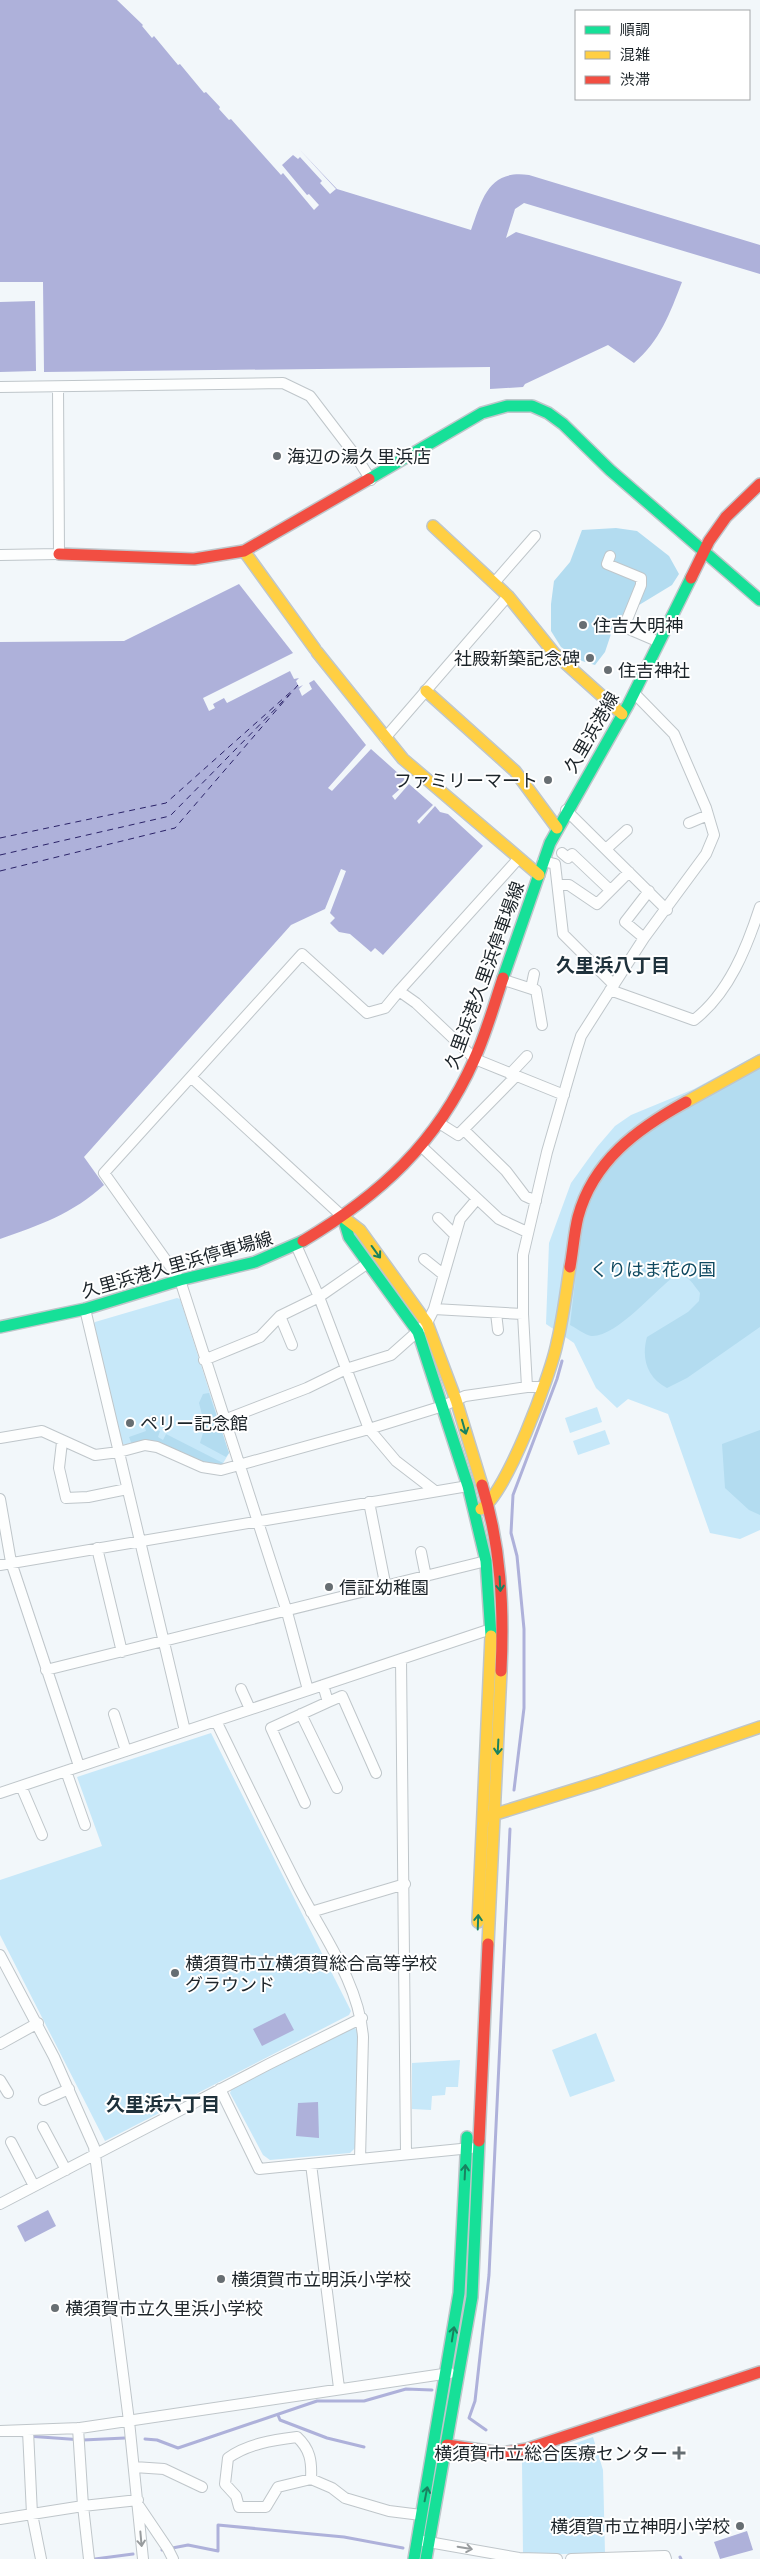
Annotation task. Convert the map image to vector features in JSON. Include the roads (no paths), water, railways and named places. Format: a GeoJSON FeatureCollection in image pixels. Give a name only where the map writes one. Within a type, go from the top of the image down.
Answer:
{"type":"FeatureCollection","features":[{"type":"Feature","properties":{"kind":"street"},"geometry":{"type":"LineString","coordinates":[[0,388],[284,383],[310,396],[355,454],[371,480]]}},
{"type":"Feature","properties":{"kind":"street"},"geometry":{"type":"LineString","coordinates":[[58,387],[59,554]]}},
{"type":"Feature","properties":{"kind":"street"},"geometry":{"type":"LineString","coordinates":[[0,555],[59,554],[194,558],[244,551],[371,480],[482,413],[497,407],[514,404],[531,406],[548,413],[609,469],[704,548],[760,600]]}},
{"type":"Feature","properties":{"kind":"street","name":"久里浜港線"},"geometry":{"type":"LineString","coordinates":[[538,874],[566,810],[634,693],[704,548],[726,517],[760,484]]}},
{"type":"Feature","properties":{"kind":"street"},"geometry":{"type":"LineString","coordinates":[[432,526],[508,596],[554,653],[622,714]]}},
{"type":"Feature","properties":{"kind":"street"},"geometry":{"type":"LineString","coordinates":[[494,583],[536,536]]}},
{"type":"Feature","properties":{"kind":"street"},"geometry":{"type":"LineString","coordinates":[[244,551],[316,650],[403,760],[538,874]]}},
{"type":"Feature","properties":{"kind":"street"},"geometry":{"type":"LineString","coordinates":[[610,556],[607,564],[641,578],[641,585],[624,627],[659,642]]}},
{"type":"Feature","properties":{"kind":"street"},"geometry":{"type":"LineString","coordinates":[[385,738],[508,596]]}},
{"type":"Feature","properties":{"kind":"street"},"geometry":{"type":"LineString","coordinates":[[426,691],[515,771],[524,781],[536,805],[557,828]]}},
{"type":"Feature","properties":{"kind":"street"},"geometry":{"type":"LineString","coordinates":[[527,1387],[523,1314],[523,1255],[546,1152],[581,1036],[644,938],[667,910],[706,854],[714,835],[708,815],[674,734],[634,693]]}},
{"type":"Feature","properties":{"kind":"street"},"geometry":{"type":"LineString","coordinates":[[566,810],[667,910]]}},
{"type":"Feature","properties":{"kind":"street"},"geometry":{"type":"LineString","coordinates":[[689,823],[708,815]]}},
{"type":"Feature","properties":{"kind":"street"},"geometry":{"type":"LineString","coordinates":[[606,849],[627,830]]}},
{"type":"Feature","properties":{"kind":"street"},"geometry":{"type":"LineString","coordinates":[[562,853],[568,858],[572,854],[610,890]]}},
{"type":"Feature","properties":{"kind":"street"},"geometry":{"type":"LineString","coordinates":[[308,1690],[287,1612],[256,1522],[180,1280],[104,1173],[302,954],[367,1013],[385,1008],[519,858]]}},
{"type":"Feature","properties":{"kind":"street"},"geometry":{"type":"LineString","coordinates":[[543,860],[555,864],[564,934],[612,987],[694,1020],[704,1012],[719,993],[743,952],[751,936],[760,907]]}},
{"type":"Feature","properties":{"kind":"street"},"geometry":{"type":"LineString","coordinates":[[559,885],[569,885],[597,904],[629,872]]}},
{"type":"Feature","properties":{"kind":"street","name":"久里浜港久里浜停車場線"},"geometry":{"type":"LineString","coordinates":[[0,1327],[85,1309],[180,1280],[255,1262],[296,1246],[343,1217],[391,1179],[422,1147],[439,1123],[460,1089],[475,1059],[504,980],[538,874]]}},
{"type":"Feature","properties":{"kind":"street"},"geometry":{"type":"LineString","coordinates":[[644,938],[625,922],[649,891]]}},
{"type":"Feature","properties":{"kind":"street"},"geometry":{"type":"LineString","coordinates":[[534,974],[531,988],[536,990]]}},
{"type":"Feature","properties":{"kind":"street"},"geometry":{"type":"LineString","coordinates":[[504,980],[536,990]]}},
{"type":"Feature","properties":{"kind":"street"},"geometry":{"type":"LineString","coordinates":[[536,990],[542,1025]]}},
{"type":"Feature","properties":{"kind":"street"},"geometry":{"type":"LineString","coordinates":[[399,991],[416,1004],[475,1059],[564,1095]]}},
{"type":"Feature","properties":{"kind":"street"},"geometry":{"type":"LineString","coordinates":[[439,1123],[458,1135],[513,1075],[527,1056]]}},
{"type":"Feature","properties":{"kind":"street"},"geometry":{"type":"LineString","coordinates":[[476,1513],[488,1505],[506,1477],[518,1451],[557,1345],[573,1243],[583,1198],[595,1175],[606,1160],[638,1130],[760,1061]]}},
{"type":"Feature","properties":{"kind":"street"},"geometry":{"type":"LineString","coordinates":[[191,1076],[343,1217],[360,1230],[427,1323],[456,1400],[488,1505],[499,1558],[503,1623],[494,1815],[472,2148],[459,2293],[447,2374],[414,2559]]}},
{"type":"Feature","properties":{"kind":"street"},"geometry":{"type":"LineString","coordinates":[[464,1130],[506,1171],[525,1196],[536,1201]]}},
{"type":"Feature","properties":{"kind":"street"},"geometry":{"type":"LineString","coordinates":[[422,1147],[499,1219],[527,1232]]}},
{"type":"Feature","properties":{"kind":"street"},"geometry":{"type":"LineString","coordinates":[[224,1420],[307,1388],[346,1369],[391,1355],[418,1332],[427,1323],[434,1309],[460,1219],[477,1199]]}},
{"type":"Feature","properties":{"kind":"street"},"geometry":{"type":"LineString","coordinates":[[343,1217],[349,1236],[418,1332],[476,1513],[486,1561],[491,1629],[482,1818],[472,2148],[472,2297],[426,2559]]}},
{"type":"Feature","properties":{"kind":"street"},"geometry":{"type":"LineString","coordinates":[[438,1218],[455,1235]]}},
{"type":"Feature","properties":{"kind":"street"},"geometry":{"type":"LineString","coordinates":[[296,1246],[319,1297],[369,1429],[396,1461],[435,1491]]}},
{"type":"Feature","properties":{"kind":"street"},"geometry":{"type":"LineString","coordinates":[[424,1259],[444,1276]]}},
{"type":"Feature","properties":{"kind":"street"},"geometry":{"type":"LineString","coordinates":[[204,1360],[260,1337],[280,1316],[319,1297],[368,1263]]}},
{"type":"Feature","properties":{"kind":"street"},"geometry":{"type":"LineString","coordinates":[[85,1309],[185,1731]]}},
{"type":"Feature","properties":{"kind":"street"},"geometry":{"type":"LineString","coordinates":[[434,1309],[523,1314]]}},
{"type":"Feature","properties":{"kind":"street"},"geometry":{"type":"LineString","coordinates":[[496,1313],[498,1330]]}},
{"type":"Feature","properties":{"kind":"street"},"geometry":{"type":"LineString","coordinates":[[280,1316],[292,1344]]}},
{"type":"Feature","properties":{"kind":"street"},"geometry":{"type":"LineString","coordinates":[[0,1438],[42,1430],[62,1442],[95,1456],[145,1445],[215,1470],[239,1467],[369,1429],[443,1406],[456,1400],[494,1391],[540,1387]]}},
{"type":"Feature","properties":{"kind":"street"},"geometry":{"type":"LineString","coordinates":[[62,1442],[59,1468],[66,1498],[88,1497],[127,1489]]}},
{"type":"Feature","properties":{"kind":"street"},"geometry":{"type":"LineString","coordinates":[[0,1565],[468,1486]]}},
{"type":"Feature","properties":{"kind":"street"},"geometry":{"type":"LineString","coordinates":[[0,1499],[11,1562],[79,1766]]}},
{"type":"Feature","properties":{"kind":"street"},"geometry":{"type":"LineString","coordinates":[[369,1502],[386,1588]]}},
{"type":"Feature","properties":{"kind":"street"},"geometry":{"type":"LineString","coordinates":[[97,1548],[122,1652]]}},
{"type":"Feature","properties":{"kind":"street"},"geometry":{"type":"LineString","coordinates":[[421,1552],[426,1577]]}},
{"type":"Feature","properties":{"kind":"street"},"geometry":{"type":"LineString","coordinates":[[46,1670],[386,1588],[486,1561]]}},
{"type":"Feature","properties":{"kind":"street"},"geometry":{"type":"LineString","coordinates":[[0,1793],[491,1629]]}},
{"type":"Feature","properties":{"kind":"street"},"geometry":{"type":"LineString","coordinates":[[401,1659],[405,1884],[406,2154]]}},
{"type":"Feature","properties":{"kind":"street"},"geometry":{"type":"LineString","coordinates":[[322,1685],[328,1702]]}},
{"type":"Feature","properties":{"kind":"street"},"geometry":{"type":"LineString","coordinates":[[241,1689],[250,1709]]}},
{"type":"Feature","properties":{"kind":"street"},"geometry":{"type":"LineString","coordinates":[[305,1803],[271,1728],[342,1696],[376,1773]]}},
{"type":"Feature","properties":{"kind":"street"},"geometry":{"type":"LineString","coordinates":[[114,1714],[126,1751]]}},
{"type":"Feature","properties":{"kind":"street"},"geometry":{"type":"LineString","coordinates":[[301,1714],[337,1788]]}},
{"type":"Feature","properties":{"kind":"street"},"geometry":{"type":"LineString","coordinates":[[216,1721],[311,1912],[348,1981],[362,2018],[360,2159]]}},
{"type":"Feature","properties":{"kind":"street"},"geometry":{"type":"LineString","coordinates":[[482,1818],[624,1774],[760,1726]]}},
{"type":"Feature","properties":{"kind":"street"},"geometry":{"type":"LineString","coordinates":[[66,1771],[85,1824]]}},
{"type":"Feature","properties":{"kind":"street"},"geometry":{"type":"LineString","coordinates":[[21,1786],[42,1835]]}},
{"type":"Feature","properties":{"kind":"street"},"geometry":{"type":"LineString","coordinates":[[311,1912],[405,1884]]}},
{"type":"Feature","properties":{"kind":"street"},"geometry":{"type":"LineString","coordinates":[[0,1955],[38,2024],[94,2147],[129,2421],[143,2559]]}},
{"type":"Feature","properties":{"kind":"street"},"geometry":{"type":"LineString","coordinates":[[0,2204],[220,2088],[362,2018]]}},
{"type":"Feature","properties":{"kind":"street"},"geometry":{"type":"LineString","coordinates":[[0,2044],[38,2024]]}},
{"type":"Feature","properties":{"kind":"street"},"geometry":{"type":"LineString","coordinates":[[0,2080],[8,2093]]}},
{"type":"Feature","properties":{"kind":"street"},"geometry":{"type":"LineString","coordinates":[[220,2088],[259,2169],[472,2148]]}},
{"type":"Feature","properties":{"kind":"street"},"geometry":{"type":"LineString","coordinates":[[44,2100],[68,2090]]}},
{"type":"Feature","properties":{"kind":"street"},"geometry":{"type":"LineString","coordinates":[[43,2127],[66,2170]]}},
{"type":"Feature","properties":{"kind":"street"},"geometry":{"type":"LineString","coordinates":[[11,2142],[34,2186]]}},
{"type":"Feature","properties":{"kind":"street"},"geometry":{"type":"LineString","coordinates":[[311,2164],[339,2388]]}},
{"type":"Feature","properties":{"kind":"street"},"geometry":{"type":"LineString","coordinates":[[0,2431],[78,2428],[339,2388],[459,2372]]}},
{"type":"Feature","properties":{"kind":"street"},"geometry":{"type":"LineString","coordinates":[[435,2443],[501,2453],[528,2449],[760,2372]]}},
{"type":"Feature","properties":{"kind":"street"},"geometry":{"type":"LineString","coordinates":[[78,2428],[83,2506],[89,2559]]}},
{"type":"Feature","properties":{"kind":"street"},"geometry":{"type":"LineString","coordinates":[[28,2431],[32,2514],[41,2559]]}},
{"type":"Feature","properties":{"kind":"street"},"geometry":{"type":"LineString","coordinates":[[311,2479],[312,2466],[307,2447],[297,2437],[278,2439],[239,2450],[228,2458],[225,2484],[236,2496],[239,2508],[266,2507],[278,2487],[311,2479],[332,2488],[345,2498],[389,2511],[422,2515]]}},
{"type":"Feature","properties":{"kind":"street"},"geometry":{"type":"LineString","coordinates":[[134,2468],[164,2469],[202,2487]]}},
{"type":"Feature","properties":{"kind":"street"},"geometry":{"type":"LineString","coordinates":[[0,2519],[83,2506],[138,2503]]}},
{"type":"Feature","properties":{"kind":"street"},"geometry":{"type":"LineString","coordinates":[[138,2503],[173,2559]]}},
{"type":"Feature","properties":{"kind":"street"},"geometry":{"type":"LineString","coordinates":[[417,2540],[519,2558],[556,2559]]}},
{"type":"Feature","properties":{"kind":"street"},"geometry":{"type":"LineString","coordinates":[[571,2559],[665,2556],[666,2559]]}},
{"type":"Feature","properties":{"kind":"waterway"},"geometry":{"type":"LineString","coordinates":[[514,1790],[524,1708],[524,1629],[517,1556],[511,1533],[513,1495],[562,1361]]}},
{"type":"Feature","properties":{"kind":"waterway"},"geometry":{"type":"LineString","coordinates":[[486,2430],[469,2418],[475,2401],[489,2275],[510,1829]]}},
{"type":"Feature","properties":{"kind":"waterway"},"geometry":{"type":"LineString","coordinates":[[145,2439],[157,2440],[178,2448],[317,2401],[364,2401],[406,2389],[432,2390]]}},
{"type":"Feature","properties":{"kind":"waterway"},"geometry":{"type":"LineString","coordinates":[[278,2415],[280,2420],[327,2438],[364,2447]]}},
{"type":"Feature","properties":{"kind":"waterway"},"geometry":{"type":"LineString","coordinates":[[13,2435],[83,2440],[125,2438]]}},
{"type":"Feature","properties":{"kind":"waterway"},"geometry":{"type":"LineString","coordinates":[[162,2550],[188,2545],[218,2551],[218,2525],[344,2537],[403,2548]]}},
{"type":"Feature","properties":{"kind":"waterway"},"geometry":{"type":"LineString","coordinates":[[95,2559],[133,2554]]}},
{"type":"Feature","properties":{"kind":"place","name":"海辺の湯久里浜店"},"geometry":{"type":"Point","coordinates":[277,456]}},
{"type":"Feature","properties":{"kind":"place","name":"住吉大明神"},"geometry":{"type":"Point","coordinates":[583,625]}},
{"type":"Feature","properties":{"kind":"place","name":"社殿新築記念碑"},"geometry":{"type":"Point","coordinates":[590,658]}},
{"type":"Feature","properties":{"kind":"place","name":"住吉神社"},"geometry":{"type":"Point","coordinates":[608,670]}},
{"type":"Feature","properties":{"kind":"place","name":"ファミリーマート"},"geometry":{"type":"Point","coordinates":[548,780]}},
{"type":"Feature","properties":{"kind":"place","name":"ペリー記念館"},"geometry":{"type":"Point","coordinates":[130,1423]}},
{"type":"Feature","properties":{"kind":"place","name":"信証幼稚園"},"geometry":{"type":"Point","coordinates":[329,1587]}},
{"type":"Feature","properties":{"kind":"place","name":"横須賀市立横須賀総合高等学校 グラウンド"},"geometry":{"type":"Point","coordinates":[175,1973]}},
{"type":"Feature","properties":{"kind":"place","name":"横須賀市立明浜小学校"},"geometry":{"type":"Point","coordinates":[221,2279]}},
{"type":"Feature","properties":{"kind":"place","name":"横須賀市立久里浜小学校"},"geometry":{"type":"Point","coordinates":[55,2308]}},
{"type":"Feature","properties":{"kind":"place","name":"横須賀市立総合医療センター"},"geometry":{"type":"Point","coordinates":[679,2453]}},
{"type":"Feature","properties":{"kind":"place","name":"横須賀市立神明小学校"},"geometry":{"type":"Point","coordinates":[740,2526]}},
{"type":"Feature","properties":{"kind":"district","name":"久里浜八丁目"},"geometry":{"type":"Point","coordinates":[613,965]}},
{"type":"Feature","properties":{"kind":"district","name":"久里浜六丁目"},"geometry":{"type":"Point","coordinates":[163,2104]}},
{"type":"Feature","properties":{"kind":"park label","name":"くりはま花の国"},"geometry":{"type":"Point","coordinates":[653,1269]}}]}
